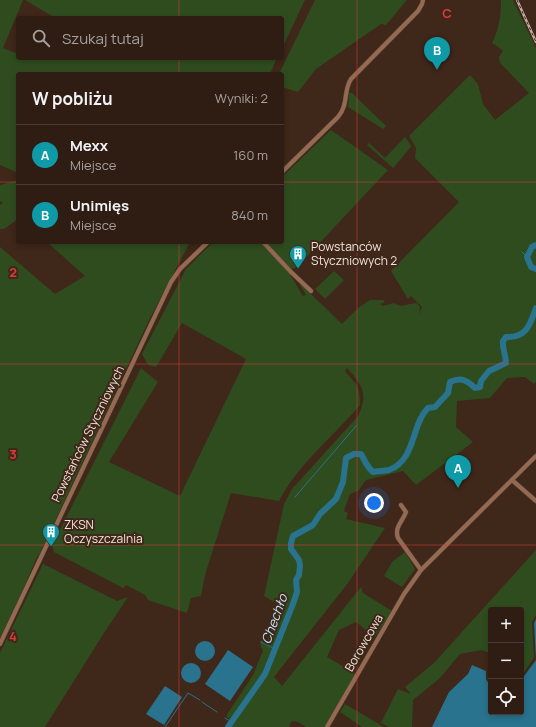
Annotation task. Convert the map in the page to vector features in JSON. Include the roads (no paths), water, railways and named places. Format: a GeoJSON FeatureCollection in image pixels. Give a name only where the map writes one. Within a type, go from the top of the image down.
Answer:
{"type":"FeatureCollection","features":[{"type":"Feature","properties":{"kind":"street"},"geometry":{"type":"LineString","coordinates":[[284,170],[338,117],[345,106],[348,83],[418,10],[423,0]]}},
{"type":"Feature","properties":{"kind":"street","name":"Powstańców Styczniowych"},"geometry":{"type":"LineString","coordinates":[[0,644],[171,282],[180,269],[206,244]]}},
{"type":"Feature","properties":{"kind":"street"},"geometry":{"type":"LineString","coordinates":[[265,244],[311,291]]}},
{"type":"Feature","properties":{"kind":"street","name":"Borowcowa"},"geometry":{"type":"LineString","coordinates":[[327,727],[401,599],[421,570],[536,456]]}},
{"type":"Feature","properties":{"kind":"street"},"geometry":{"type":"LineString","coordinates":[[512,480],[536,501]]}},
{"type":"Feature","properties":{"kind":"street"},"geometry":{"type":"LineString","coordinates":[[401,505],[406,512],[398,527],[397,534],[402,544],[421,570]]}},
{"type":"Feature","properties":{"kind":"water"},"geometry":{"type":"Polygon","coordinates":[[[536,619],[536,660],[534,623],[536,619]]]}},
{"type":"Feature","properties":{"kind":"water"},"geometry":{"type":"Polygon","coordinates":[[[205,641],[212,644],[215,651],[212,658],[205,661],[198,658],[195,651],[198,644],[205,641]]]}},
{"type":"Feature","properties":{"kind":"water"},"geometry":{"type":"Polygon","coordinates":[[[228,650],[253,667],[230,701],[205,684],[228,650]]]}},
{"type":"Feature","properties":{"kind":"water"},"geometry":{"type":"Polygon","coordinates":[[[536,660],[536,727],[432,727],[449,692],[468,674],[472,665],[486,671],[486,679],[488,683],[488,715],[524,715],[524,676],[536,660]]]}},
{"type":"Feature","properties":{"kind":"water"},"geometry":{"type":"Polygon","coordinates":[[[191,663],[198,666],[201,673],[198,680],[191,683],[184,680],[181,673],[184,666],[191,663]]]}},
{"type":"Feature","properties":{"kind":"water"},"geometry":{"type":"Polygon","coordinates":[[[165,686],[182,697],[164,725],[146,714],[165,686]]]}},
{"type":"Feature","properties":{"kind":"waterway","name":"Chechło"},"geometry":{"type":"LineString","coordinates":[[536,245],[532,247],[527,257],[531,267],[536,269]]}},
{"type":"Feature","properties":{"kind":"waterway","name":"Chechło"},"geometry":{"type":"LineString","coordinates":[[522,252],[527,257]]}},
{"type":"Feature","properties":{"kind":"waterway","name":"Chechło"},"geometry":{"type":"LineString","coordinates":[[228,727],[265,674],[293,604],[297,592],[296,580],[299,575],[300,565],[299,560],[291,549],[293,536],[313,525],[320,514],[336,499],[343,482],[346,458],[354,454],[361,454],[373,472],[389,470],[398,465],[409,450],[423,415],[428,408],[435,407],[448,393],[450,382],[454,380],[464,380],[475,388],[480,387],[481,381],[489,371],[506,363],[503,341],[506,337],[519,335],[527,329],[536,308]]}},
{"type":"Feature","properties":{"kind":"waterway"},"geometry":{"type":"LineString","coordinates":[[295,497],[357,425]]}},
{"type":"Feature","properties":{"kind":"waterway"},"geometry":{"type":"LineString","coordinates":[[261,642],[275,649]]}},
{"type":"Feature","properties":{"kind":"waterway"},"geometry":{"type":"LineString","coordinates":[[165,727],[188,693],[200,700]]}},
{"type":"Feature","properties":{"kind":"waterway"},"geometry":{"type":"LineString","coordinates":[[202,702],[217,712]]}},
{"type":"Feature","properties":{"kind":"waterway","name":"Chechło"},"geometry":{"type":"LineString","coordinates":[[225,718],[232,722]]}},
{"type":"Feature","properties":{"kind":"railway"},"geometry":{"type":"LineString","coordinates":[[517,0],[536,42]]}},
{"type":"Feature","properties":{"kind":"place","name":"Unimięs"},"geometry":{"type":"Point","coordinates":[437,70]}},
{"type":"Feature","properties":{"kind":"place","name":"Powstanców Styczniowych 2"},"geometry":{"type":"Point","coordinates":[298,269]}},
{"type":"Feature","properties":{"kind":"place","name":"Mexx"},"geometry":{"type":"Point","coordinates":[458,488]}},
{"type":"Feature","properties":{"kind":"place","name":"ZKSN Oczyszczalnia"},"geometry":{"type":"Point","coordinates":[51,547]}}]}
